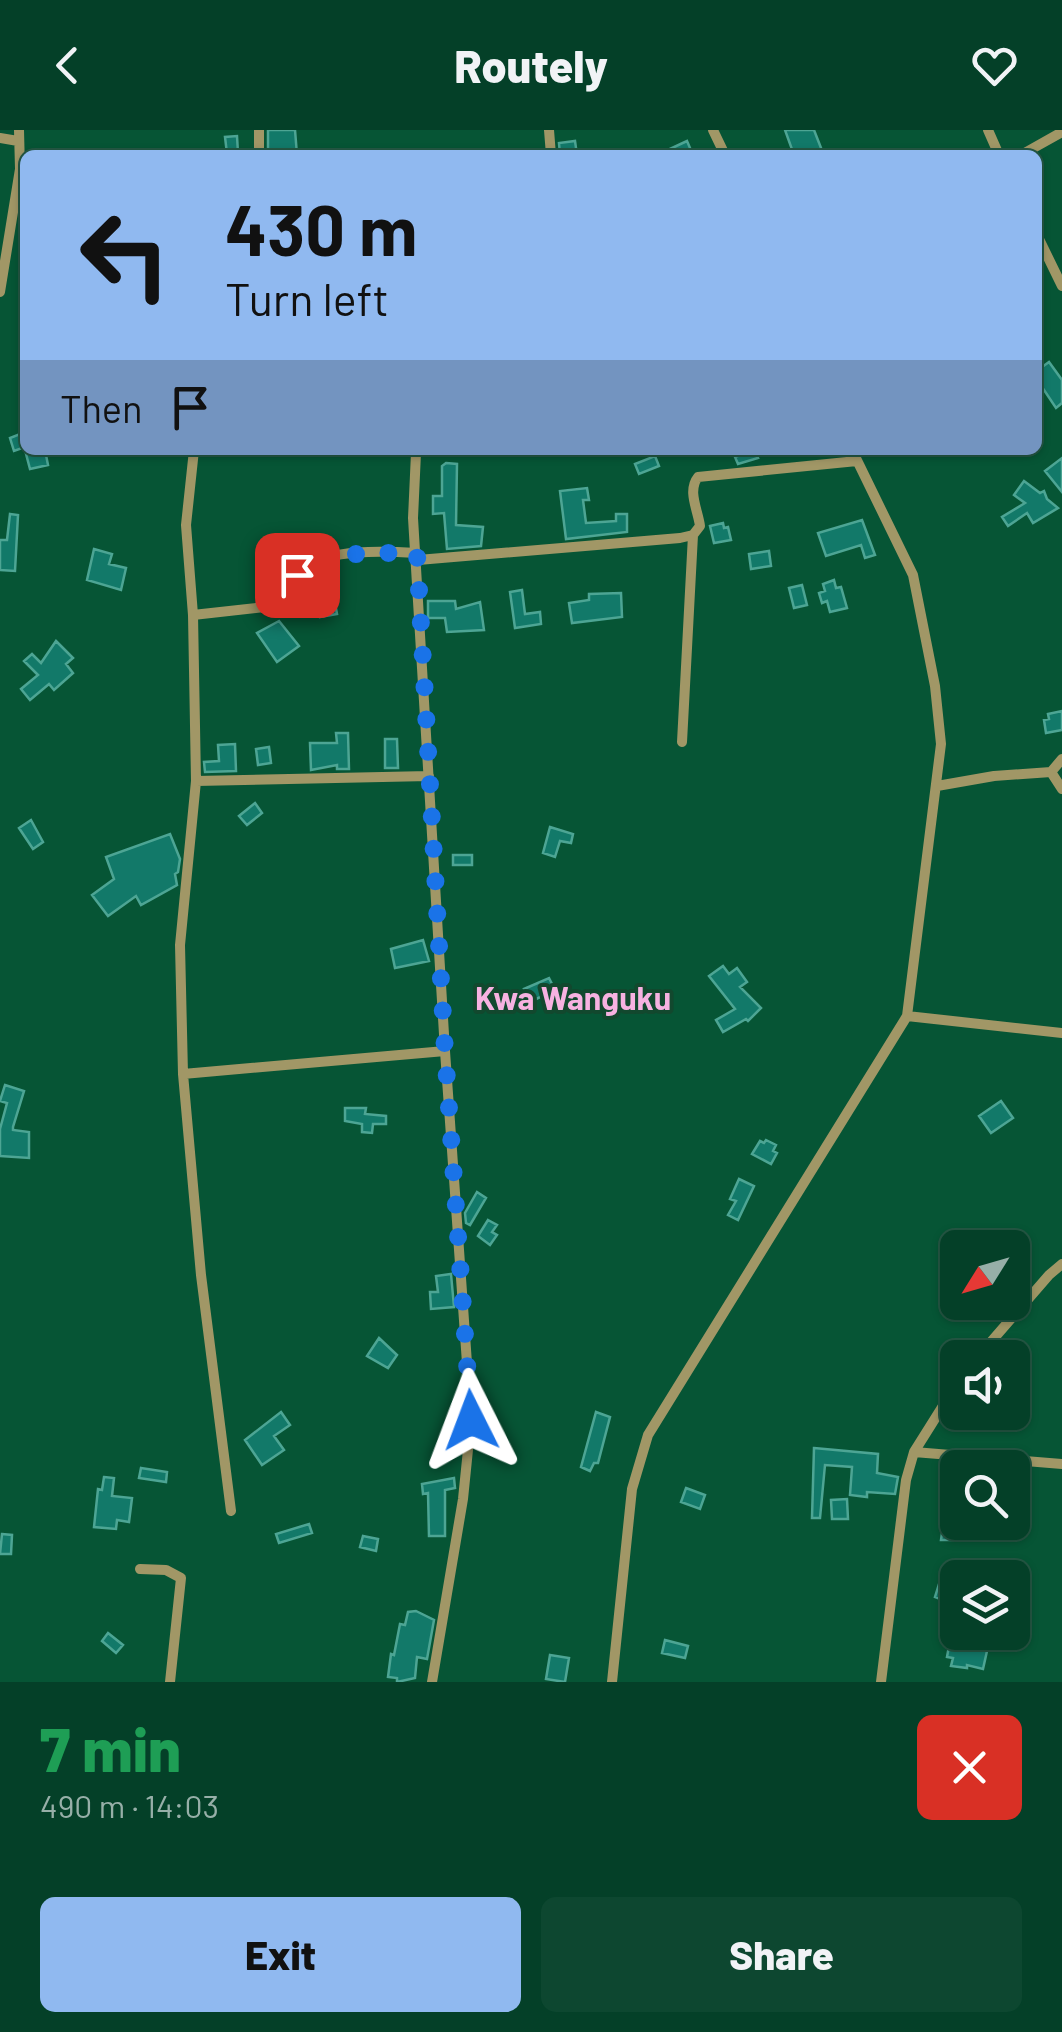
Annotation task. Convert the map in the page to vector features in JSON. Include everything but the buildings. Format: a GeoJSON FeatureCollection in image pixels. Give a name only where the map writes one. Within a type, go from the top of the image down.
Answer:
{"type":"FeatureCollection","features":[{"type":"Feature","properties":{"kind":"street"},"geometry":{"type":"LineString","coordinates":[[1030,150],[1062,132]]}},
{"type":"Feature","properties":{"kind":"street"},"geometry":{"type":"LineString","coordinates":[[0,138],[19,135]]}},
{"type":"Feature","properties":{"kind":"street"},"geometry":{"type":"LineString","coordinates":[[0,292],[20,180]]}},
{"type":"Feature","properties":{"kind":"street"},"geometry":{"type":"LineString","coordinates":[[1042,245],[1062,286]]}},
{"type":"Feature","properties":{"kind":"street"},"geometry":{"type":"LineString","coordinates":[[193,455],[186,525],[194,615],[196,781],[180,944],[182,1074],[201,1276],[232,1511]]}},
{"type":"Feature","properties":{"kind":"street"},"geometry":{"type":"LineString","coordinates":[[416,455],[413,518],[471,1420],[464,1499],[432,1682]]}},
{"type":"Feature","properties":{"kind":"street"},"geometry":{"type":"LineString","coordinates":[[612,1682],[632,1489],[648,1435],[907,1016],[942,744],[913,574],[854,455],[698,477],[693,484],[700,526],[693,535],[682,742]]}},
{"type":"Feature","properties":{"kind":"street"},"geometry":{"type":"LineString","coordinates":[[194,615],[291,604],[301,567],[358,554],[418,557],[693,535]]}},
{"type":"Feature","properties":{"kind":"street"},"geometry":{"type":"LineString","coordinates":[[937,786],[1051,772],[1062,759]]}},
{"type":"Feature","properties":{"kind":"street"},"geometry":{"type":"LineString","coordinates":[[1051,772],[1062,789]]}},
{"type":"Feature","properties":{"kind":"street"},"geometry":{"type":"LineString","coordinates":[[196,781],[429,776]]}},
{"type":"Feature","properties":{"kind":"street"},"geometry":{"type":"LineString","coordinates":[[907,1016],[1062,1033]]}},
{"type":"Feature","properties":{"kind":"street"},"geometry":{"type":"LineString","coordinates":[[182,1074],[445,1051]]}},
{"type":"Feature","properties":{"kind":"street"},"geometry":{"type":"LineString","coordinates":[[992,1340],[1062,1264]]}},
{"type":"Feature","properties":{"kind":"street"},"geometry":{"type":"LineString","coordinates":[[882,1682],[904,1498],[914,1452],[940,1411]]}},
{"type":"Feature","properties":{"kind":"street"},"geometry":{"type":"LineString","coordinates":[[914,1452],[1062,1464]]}},
{"type":"Feature","properties":{"kind":"street"},"geometry":{"type":"LineString","coordinates":[[140,1568],[166,1570],[181,1578],[170,1682]]}},
{"type":"Feature","properties":{"kind":"district","name":"Kwa Wanguku"},"geometry":{"type":"Point","coordinates":[573,999]}},
{"type":"Feature","properties":{"kind":"route"},"geometry":{"type":"LineString","coordinates":[[297,575],[306,564],[331,558],[417,554],[471,1420]]}}]}
